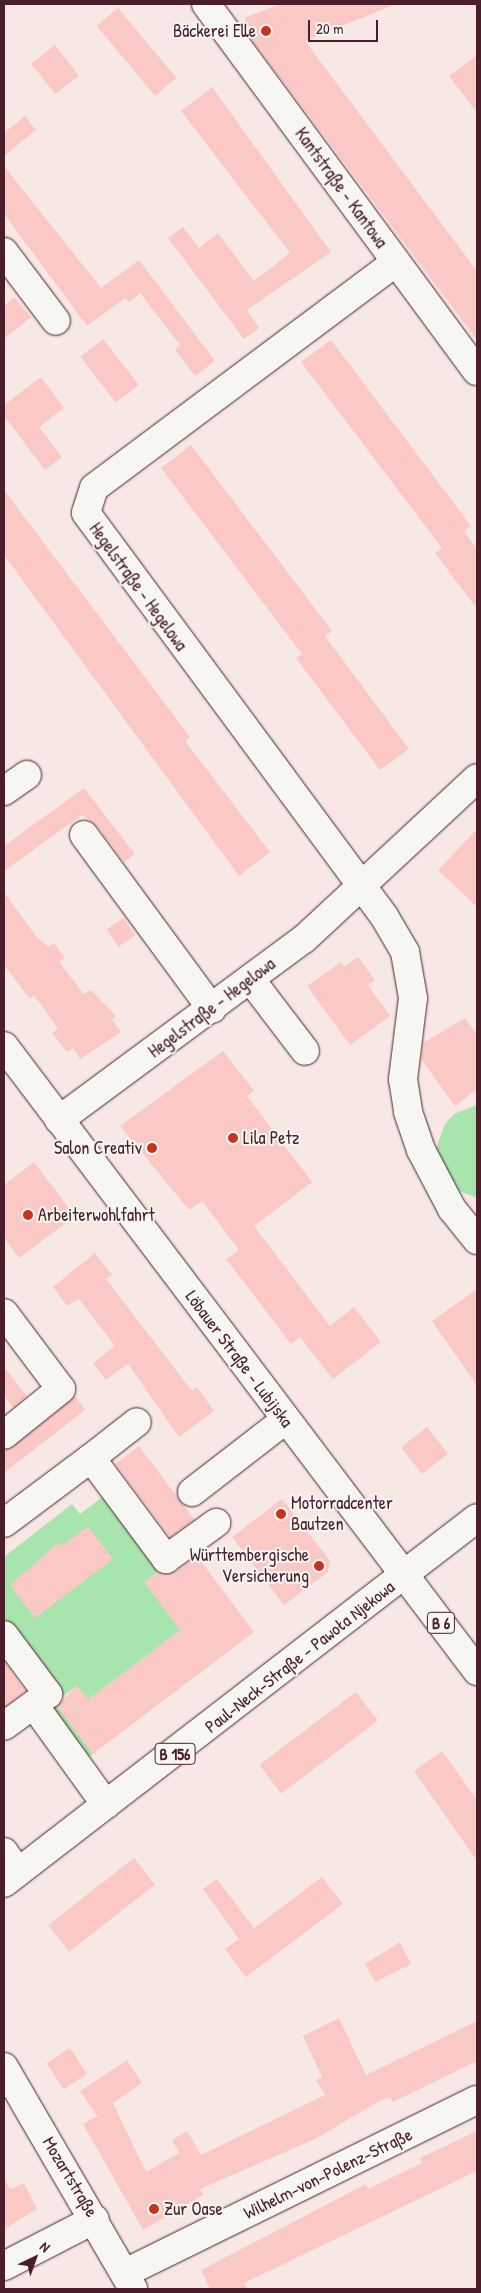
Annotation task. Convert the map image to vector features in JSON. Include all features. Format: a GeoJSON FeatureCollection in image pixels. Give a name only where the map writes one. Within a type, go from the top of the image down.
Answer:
{"type":"FeatureCollection","features":[{"type":"Feature","properties":{"kind":"street","name":"Kantstraße - Kantowa"},"geometry":{"type":"LineString","coordinates":[[207,4],[477,371]]}},
{"type":"Feature","properties":{"kind":"street"},"geometry":{"type":"LineString","coordinates":[[4,252],[56,321]]}},
{"type":"Feature","properties":{"kind":"street","name":"Hegelstraße - Hegelowa"},"geometry":{"type":"LineString","coordinates":[[360,888],[86,513],[94,488],[396,262]]}},
{"type":"Feature","properties":{"kind":"street"},"geometry":{"type":"LineString","coordinates":[[4,791],[27,775]]}},
{"type":"Feature","properties":{"kind":"street","name":"Hegelstraße - Hegelowa"},"geometry":{"type":"LineString","coordinates":[[59,1120],[251,980],[360,888],[477,778]]}},
{"type":"Feature","properties":{"kind":"street"},"geometry":{"type":"LineString","coordinates":[[84,834],[212,1009]]}},
{"type":"Feature","properties":{"kind":"street"},"geometry":{"type":"LineString","coordinates":[[360,888],[384,916],[405,952],[413,998],[403,1079],[408,1112],[421,1150],[452,1208],[477,1240]]}},
{"type":"Feature","properties":{"kind":"street"},"geometry":{"type":"LineString","coordinates":[[251,980],[305,1052]]}},
{"type":"Feature","properties":{"kind":"street","name":"Löbauer Straße - Lubijska"},"geometry":{"type":"LineString","coordinates":[[4,1046],[285,1420],[477,1671]]}},
{"type":"Feature","properties":{"kind":"street"},"geometry":{"type":"LineString","coordinates":[[4,1313],[61,1389],[7,1426]]}},
{"type":"Feature","properties":{"kind":"street"},"geometry":{"type":"LineString","coordinates":[[192,1492],[285,1420]]}},
{"type":"Feature","properties":{"kind":"street"},"geometry":{"type":"LineString","coordinates":[[4,1523],[137,1422]]}},
{"type":"Feature","properties":{"kind":"street"},"geometry":{"type":"LineString","coordinates":[[91,1458],[166,1559],[216,1523]]}},
{"type":"Feature","properties":{"kind":"street","name":"B 156"},"geometry":{"type":"LineString","coordinates":[[404,1576],[477,1518]]}},
{"type":"Feature","properties":{"kind":"street","name":"Paul-Neck-Straße - Pawoła Njekowa"},"geometry":{"type":"LineString","coordinates":[[9,1869],[112,1801],[404,1576]]}},
{"type":"Feature","properties":{"kind":"street"},"geometry":{"type":"LineString","coordinates":[[4,1635],[48,1694],[4,1726]]}},
{"type":"Feature","properties":{"kind":"street"},"geometry":{"type":"LineString","coordinates":[[34,1705],[112,1801]]}},
{"type":"Feature","properties":{"kind":"street"},"geometry":{"type":"LineString","coordinates":[[65,1726],[112,1801]]}},
{"type":"Feature","properties":{"kind":"street","name":"Mozartstraße"},"geometry":{"type":"LineString","coordinates":[[4,2067],[95,2219],[129,2281]]}},
{"type":"Feature","properties":{"kind":"street","name":"Wilhelm-von-Polenz-Straße"},"geometry":{"type":"LineString","coordinates":[[129,2281],[477,2100]]}},
{"type":"Feature","properties":{"kind":"street"},"geometry":{"type":"LineString","coordinates":[[4,2266],[95,2219]]}},
{"type":"Feature","properties":{"kind":"green space"},"geometry":{"type":"Polygon","coordinates":[[[477,1105],[477,1198],[454,1189],[436,1149],[445,1124],[454,1114],[477,1105]]]}},
{"type":"Feature","properties":{"kind":"green space"},"geometry":{"type":"Polygon","coordinates":[[[105,1495],[162,1568],[145,1582],[186,1626],[88,1700],[77,1686],[55,1702],[93,1754],[70,1770],[47,1694],[4,1635],[4,1557],[72,1504],[80,1514],[105,1495]]]}},
{"type":"Feature","properties":{"kind":"building"},"geometry":{"type":"Polygon","coordinates":[[[281,4],[396,4],[305,41],[477,271],[477,340],[243,28],[246,17],[281,4]]]}},
{"type":"Feature","properties":{"kind":"building"},"geometry":{"type":"Polygon","coordinates":[[[118,8],[176,78],[155,96],[97,26],[118,8]]]}},
{"type":"Feature","properties":{"kind":"building"},"geometry":{"type":"Polygon","coordinates":[[[55,45],[79,76],[55,94],[31,63],[55,45]]]}},
{"type":"Feature","properties":{"kind":"building"},"geometry":{"type":"Polygon","coordinates":[[[477,55],[477,113],[449,76],[477,55]]]}},
{"type":"Feature","properties":{"kind":"building"},"geometry":{"type":"Polygon","coordinates":[[[212,87],[331,252],[247,310],[259,328],[244,339],[168,238],[183,227],[199,248],[218,233],[254,281],[290,253],[181,111],[212,87]]]}},
{"type":"Feature","properties":{"kind":"building"},"geometry":{"type":"Polygon","coordinates":[[[25,116],[36,130],[4,156],[4,133],[25,116]]]}},
{"type":"Feature","properties":{"kind":"building"},"geometry":{"type":"Polygon","coordinates":[[[4,166],[101,288],[139,260],[215,361],[195,376],[175,350],[180,345],[140,293],[129,302],[125,298],[87,326],[4,214],[4,166]]]}},
{"type":"Feature","properties":{"kind":"building"},"geometry":{"type":"Polygon","coordinates":[[[14,297],[31,317],[4,339],[4,306],[14,297]]]}},
{"type":"Feature","properties":{"kind":"building"},"geometry":{"type":"Polygon","coordinates":[[[103,339],[139,385],[116,403],[80,357],[103,339]]]}},
{"type":"Feature","properties":{"kind":"building"},"geometry":{"type":"Polygon","coordinates":[[[331,340],[471,526],[464,531],[477,549],[477,609],[435,553],[442,548],[301,362],[331,340]]]}},
{"type":"Feature","properties":{"kind":"building"},"geometry":{"type":"Polygon","coordinates":[[[41,377],[64,408],[39,427],[62,457],[45,470],[4,416],[4,405],[41,377]]]}},
{"type":"Feature","properties":{"kind":"building"},"geometry":{"type":"Polygon","coordinates":[[[191,445],[332,631],[325,636],[409,749],[380,770],[296,658],[302,654],[161,468],[191,445]]]}},
{"type":"Feature","properties":{"kind":"building"},"geometry":{"type":"Polygon","coordinates":[[[4,490],[190,737],[185,741],[270,852],[239,876],[4,555],[4,490]]]}},
{"type":"Feature","properties":{"kind":"building"},"geometry":{"type":"Polygon","coordinates":[[[84,788],[135,854],[124,862],[97,826],[82,815],[4,871],[4,846],[84,788]]]}},
{"type":"Feature","properties":{"kind":"building"},"geometry":{"type":"Polygon","coordinates":[[[477,829],[477,907],[438,870],[477,829]]]}},
{"type":"Feature","properties":{"kind":"building"},"geometry":{"type":"Polygon","coordinates":[[[4,892],[36,936],[48,947],[54,943],[65,958],[59,962],[84,994],[91,990],[116,1016],[112,1020],[121,1032],[80,1059],[73,1048],[67,1052],[52,1033],[58,1029],[34,995],[30,999],[4,965],[4,892]]]}},
{"type":"Feature","properties":{"kind":"building"},"geometry":{"type":"Polygon","coordinates":[[[123,918],[135,935],[119,947],[107,929],[123,918]]]}},
{"type":"Feature","properties":{"kind":"building"},"geometry":{"type":"Polygon","coordinates":[[[358,957],[375,980],[368,985],[390,1016],[350,1045],[307,986],[341,962],[344,967],[358,957]]]}},
{"type":"Feature","properties":{"kind":"building"},"geometry":{"type":"Polygon","coordinates":[[[465,1018],[477,1035],[477,1089],[455,1106],[421,1059],[423,1043],[465,1018]]]}},
{"type":"Feature","properties":{"kind":"building"},"geometry":{"type":"Polygon","coordinates":[[[223,1051],[254,1091],[247,1096],[312,1182],[254,1226],[330,1326],[354,1307],[381,1342],[333,1379],[300,1337],[291,1344],[226,1259],[239,1250],[202,1201],[189,1210],[120,1126],[223,1051]]]}},
{"type":"Feature","properties":{"kind":"building"},"geometry":{"type":"Polygon","coordinates":[[[34,1162],[75,1216],[19,1258],[4,1238],[4,1185],[34,1162]]]}},
{"type":"Feature","properties":{"kind":"building"},"geometry":{"type":"Polygon","coordinates":[[[95,1253],[112,1275],[106,1279],[192,1391],[197,1387],[214,1411],[179,1437],[128,1364],[106,1380],[93,1363],[115,1346],[79,1299],[67,1306],[53,1287],[95,1253]]]}},
{"type":"Feature","properties":{"kind":"building"},"geometry":{"type":"Polygon","coordinates":[[[477,1289],[477,1386],[432,1321],[477,1289]]]}},
{"type":"Feature","properties":{"kind":"building"},"geometry":{"type":"Polygon","coordinates":[[[4,1367],[27,1396],[13,1408],[4,1395],[4,1367]]]}},
{"type":"Feature","properties":{"kind":"building"},"geometry":{"type":"Polygon","coordinates":[[[75,1396],[85,1410],[4,1473],[4,1451],[75,1396]]]}},
{"type":"Feature","properties":{"kind":"building"},"geometry":{"type":"Polygon","coordinates":[[[427,1427],[448,1454],[422,1474],[401,1447],[427,1427]]]}},
{"type":"Feature","properties":{"kind":"building"},"geometry":{"type":"Polygon","coordinates":[[[139,1446],[194,1519],[170,1538],[115,1464],[139,1446]]]}},
{"type":"Feature","properties":{"kind":"building"},"geometry":{"type":"Polygon","coordinates":[[[282,1499],[330,1561],[328,1572],[284,1605],[232,1537],[282,1499]]]}},
{"type":"Feature","properties":{"kind":"building"},"geometry":{"type":"Polygon","coordinates":[[[88,1526],[113,1559],[35,1618],[10,1585],[59,1542],[62,1546],[88,1526]]]}},
{"type":"Feature","properties":{"kind":"building"},"geometry":{"type":"Polygon","coordinates":[[[197,1556],[254,1632],[93,1754],[57,1706],[77,1685],[88,1700],[180,1630],[144,1582],[158,1572],[175,1572],[197,1556]]]}},
{"type":"Feature","properties":{"kind":"building"},"geometry":{"type":"Polygon","coordinates":[[[4,1661],[26,1691],[4,1707],[4,1661]]]}},
{"type":"Feature","properties":{"kind":"building"},"geometry":{"type":"Polygon","coordinates":[[[356,1692],[378,1721],[281,1794],[259,1765],[356,1692]]]}},
{"type":"Feature","properties":{"kind":"building"},"geometry":{"type":"Polygon","coordinates":[[[442,1751],[477,1800],[477,1861],[414,1771],[442,1751]]]}},
{"type":"Feature","properties":{"kind":"building"},"geometry":{"type":"Polygon","coordinates":[[[134,1858],[155,1885],[69,1952],[48,1925],[134,1858]]]}},
{"type":"Feature","properties":{"kind":"building"},"geometry":{"type":"Polygon","coordinates":[[[322,1877],[343,1904],[246,1977],[225,1949],[239,1939],[203,1889],[217,1879],[254,1928],[322,1877]]]}},
{"type":"Feature","properties":{"kind":"building"},"geometry":{"type":"Polygon","coordinates":[[[400,1942],[411,1964],[375,1982],[365,1964],[400,1942]]]}},
{"type":"Feature","properties":{"kind":"building"},"geometry":{"type":"Polygon","coordinates":[[[339,2018],[366,2075],[477,2021],[477,2061],[393,2102],[390,2097],[378,2102],[315,2139],[200,2189],[203,2195],[143,2230],[83,2124],[97,2116],[80,2091],[127,2060],[142,2083],[113,2103],[146,2172],[179,2153],[172,2140],[187,2131],[201,2155],[325,2095],[316,2080],[322,2077],[303,2036],[339,2018]]]}},
{"type":"Feature","properties":{"kind":"building"},"geometry":{"type":"Polygon","coordinates":[[[70,2048],[87,2074],[63,2089],[47,2063],[70,2048]]]}},
{"type":"Feature","properties":{"kind":"building"},"geometry":{"type":"Polygon","coordinates":[[[477,2131],[477,2171],[244,2283],[247,2289],[210,2289],[201,2270],[366,2184],[368,2189],[422,2163],[420,2158],[477,2131]]]}},
{"type":"Feature","properties":{"kind":"building"},"geometry":{"type":"Polygon","coordinates":[[[4,2178],[10,2189],[24,2183],[37,2209],[4,2229],[4,2178]]]}},
{"type":"Feature","properties":{"kind":"place","name":"Bäckerei Elle"},"geometry":{"type":"Point","coordinates":[266,31]}},
{"type":"Feature","properties":{"kind":"place","name":"Lila Petz"},"geometry":{"type":"Point","coordinates":[233,1138]}},
{"type":"Feature","properties":{"kind":"place","name":"Salon Creativ"},"geometry":{"type":"Point","coordinates":[152,1148]}},
{"type":"Feature","properties":{"kind":"place","name":"Arbeiterwohlfahrt"},"geometry":{"type":"Point","coordinates":[28,1215]}},
{"type":"Feature","properties":{"kind":"place","name":"Motorradcenter Bautzen"},"geometry":{"type":"Point","coordinates":[281,1514]}},
{"type":"Feature","properties":{"kind":"place","name":"Württembergische Versicherung"},"geometry":{"type":"Point","coordinates":[319,1566]}},
{"type":"Feature","properties":{"kind":"place","name":"Zur Oase"},"geometry":{"type":"Point","coordinates":[154,2209]}}]}
